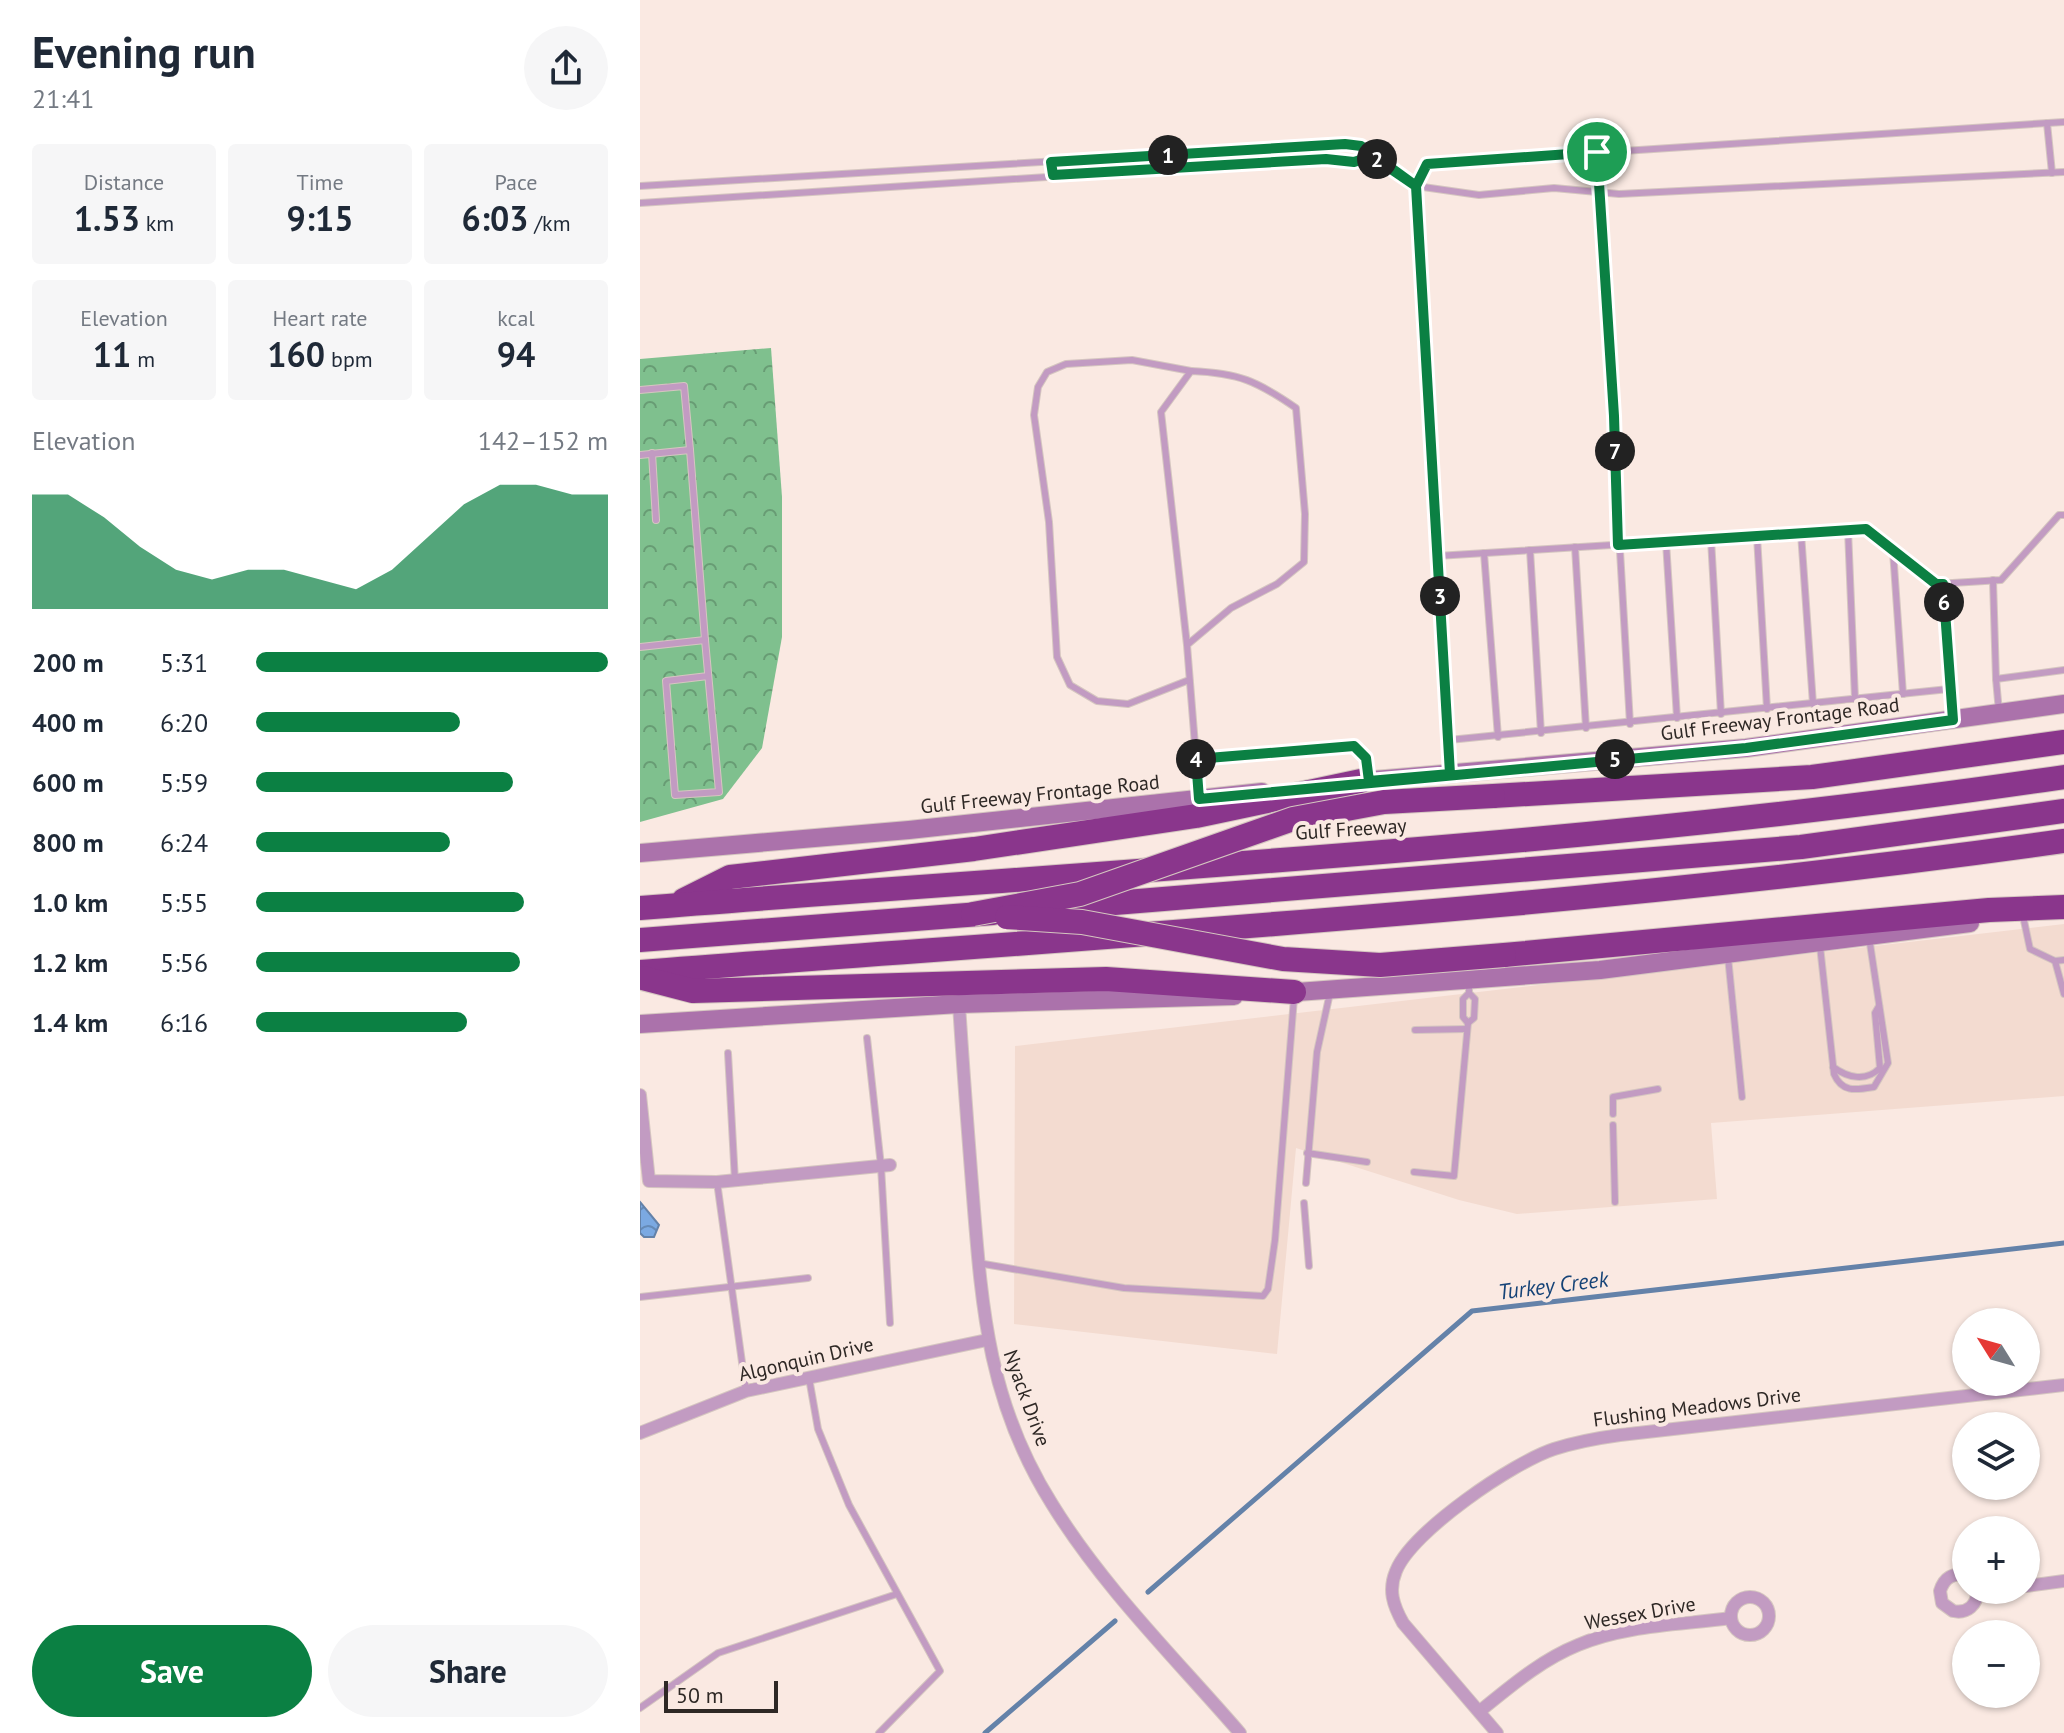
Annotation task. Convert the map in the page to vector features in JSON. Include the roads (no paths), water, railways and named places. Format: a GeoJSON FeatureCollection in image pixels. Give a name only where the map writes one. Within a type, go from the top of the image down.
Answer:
{"type":"FeatureCollection","features":[{"type":"Feature","properties":{"kind":"highway"},"geometry":{"type":"LineString","coordinates":[[973,914],[1080,894],[1293,819],[1384,802],[1812,777],[2064,742]]}},
{"type":"Feature","properties":{"kind":"highway","name":"Gulf Freeway"},"geometry":{"type":"LineString","coordinates":[[640,908],[1686,827],[1861,807],[2064,777]]}},
{"type":"Feature","properties":{"kind":"highway"},"geometry":{"type":"LineString","coordinates":[[674,905],[730,877],[974,849],[1196,816],[1365,781]]}},
{"type":"Feature","properties":{"kind":"highway"},"geometry":{"type":"LineString","coordinates":[[640,940],[1801,847],[2064,811]]}},
{"type":"Feature","properties":{"kind":"highway"},"geometry":{"type":"LineString","coordinates":[[640,974],[1583,899],[1885,866],[2064,841]]}},
{"type":"Feature","properties":{"kind":"highway"},"geometry":{"type":"LineString","coordinates":[[973,914],[1082,922],[1283,959],[1380,965],[1989,910],[2064,909]]}},
{"type":"Feature","properties":{"kind":"highway"},"geometry":{"type":"LineString","coordinates":[[640,974],[693,991],[1106,979],[1294,992]]}},
{"type":"Feature","properties":{"kind":"main road","name":"Gulf Freeway Frontage Road"},"geometry":{"type":"LineString","coordinates":[[640,853],[1365,781],[1746,748],[2064,704]]}},
{"type":"Feature","properties":{"kind":"main road"},"geometry":{"type":"LineString","coordinates":[[640,1024],[959,1004],[1210,998],[1331,989],[1469,986],[2064,909]]}},
{"type":"Feature","properties":{"kind":"street","name":"Nyack Drive"},"geometry":{"type":"LineString","coordinates":[[959,1004],[978,1263],[987,1340],[1011,1420],[1051,1504],[1084,1552],[1240,1733]]}},
{"type":"Feature","properties":{"kind":"street"},"geometry":{"type":"LineString","coordinates":[[640,1095],[649,1181],[735,1181],[885,1165]]}},
{"type":"Feature","properties":{"kind":"street","name":"Algonquin Drive"},"geometry":{"type":"LineString","coordinates":[[640,1433],[746,1391],[987,1340]]}},
{"type":"Feature","properties":{"kind":"street","name":"Flushing Meadows Drive"},"geometry":{"type":"LineString","coordinates":[[1480,1711],[1403,1623],[1393,1603],[1391,1586],[1396,1569],[1414,1545],[1494,1480],[1553,1449],[1620,1435],[2064,1385]]}},
{"type":"Feature","properties":{"kind":"street"},"geometry":{"type":"LineString","coordinates":[[1952,1576],[1946,1579],[1940,1591],[1942,1603],[1953,1611],[1966,1611],[1974,1604]]}},
{"type":"Feature","properties":{"kind":"street"},"geometry":{"type":"LineString","coordinates":[[2040,1584],[2064,1581]]}},
{"type":"Feature","properties":{"kind":"street","name":"Wessex Drive"},"geometry":{"type":"LineString","coordinates":[[1480,1711],[1542,1663],[1579,1644],[1619,1633],[1731,1618]]}},
{"type":"Feature","properties":{"kind":"street"},"geometry":{"type":"LineString","coordinates":[[1480,1711],[1497,1733]]}},
{"type":"Feature","properties":{"kind":"lane"},"geometry":{"type":"LineString","coordinates":[[1450,774],[1416,186],[1427,164],[2064,122]]}},
{"type":"Feature","properties":{"kind":"lane"},"geometry":{"type":"LineString","coordinates":[[2047,123],[2052,173]]}},
{"type":"Feature","properties":{"kind":"lane"},"geometry":{"type":"LineString","coordinates":[[640,186],[1345,144],[1361,146],[1416,186],[1479,195],[1554,188],[1619,194],[2064,172]]}},
{"type":"Feature","properties":{"kind":"lane"},"geometry":{"type":"LineString","coordinates":[[1597,152],[1630,724]]}},
{"type":"Feature","properties":{"kind":"lane"},"geometry":{"type":"LineString","coordinates":[[640,203],[1326,159],[1354,162],[1372,156]]}},
{"type":"Feature","properties":{"kind":"lane"},"geometry":{"type":"LineString","coordinates":[[1051,162],[1053,175]]}},
{"type":"Feature","properties":{"kind":"lane"},"geometry":{"type":"LineString","coordinates":[[807,192],[809,177]]}},
{"type":"Feature","properties":{"kind":"lane"},"geometry":{"type":"LineString","coordinates":[[1187,645],[1231,608],[1277,584],[1304,562],[1305,514],[1296,408],[1271,390],[1233,373],[1191,371],[1132,360],[1066,364],[1047,372],[1038,387],[1034,415],[1049,522],[1057,657],[1070,685],[1097,701],[1128,704],[1189,680]]}},
{"type":"Feature","properties":{"kind":"lane"},"geometry":{"type":"LineString","coordinates":[[1191,371],[1161,412],[1187,645],[1199,799]]}},
{"type":"Feature","properties":{"kind":"lane"},"geometry":{"type":"LineString","coordinates":[[640,390],[684,386],[690,450],[719,792],[675,795],[666,681],[708,676]]}},
{"type":"Feature","properties":{"kind":"lane"},"geometry":{"type":"LineString","coordinates":[[640,455],[690,450]]}},
{"type":"Feature","properties":{"kind":"lane"},"geometry":{"type":"LineString","coordinates":[[652,453],[656,520]]}},
{"type":"Feature","properties":{"kind":"lane"},"geometry":{"type":"LineString","coordinates":[[1437,556],[1866,529],[1936,584],[1943,584],[2001,580],[2059,515],[2064,515]]}},
{"type":"Feature","properties":{"kind":"lane"},"geometry":{"type":"LineString","coordinates":[[1848,530],[1855,699]]}},
{"type":"Feature","properties":{"kind":"lane"},"geometry":{"type":"LineString","coordinates":[[1801,533],[1813,704]]}},
{"type":"Feature","properties":{"kind":"lane"},"geometry":{"type":"LineString","coordinates":[[1757,536],[1767,709]]}},
{"type":"Feature","properties":{"kind":"lane"},"geometry":{"type":"LineString","coordinates":[[1711,539],[1721,714]]}},
{"type":"Feature","properties":{"kind":"lane"},"geometry":{"type":"LineString","coordinates":[[1666,542],[1677,718]]}},
{"type":"Feature","properties":{"kind":"lane"},"geometry":{"type":"LineString","coordinates":[[1575,547],[1586,728]]}},
{"type":"Feature","properties":{"kind":"lane"},"geometry":{"type":"LineString","coordinates":[[1530,550],[1541,733]]}},
{"type":"Feature","properties":{"kind":"lane"},"geometry":{"type":"LineString","coordinates":[[1893,551],[1903,694]]}},
{"type":"Feature","properties":{"kind":"lane"},"geometry":{"type":"LineString","coordinates":[[1484,553],[1498,737]]}},
{"type":"Feature","properties":{"kind":"lane"},"geometry":{"type":"LineString","coordinates":[[1993,580],[1999,713]]}},
{"type":"Feature","properties":{"kind":"lane"},"geometry":{"type":"LineString","coordinates":[[1943,584],[1953,720]]}},
{"type":"Feature","properties":{"kind":"lane"},"geometry":{"type":"LineString","coordinates":[[640,647],[705,640]]}},
{"type":"Feature","properties":{"kind":"lane"},"geometry":{"type":"LineString","coordinates":[[1996,679],[2064,670]]}},
{"type":"Feature","properties":{"kind":"lane"},"geometry":{"type":"LineString","coordinates":[[1449,740],[1630,724],[1949,689]]}},
{"type":"Feature","properties":{"kind":"lane"},"geometry":{"type":"LineString","coordinates":[[1196,759],[1354,746],[1366,758],[1365,781]]}},
{"type":"Feature","properties":{"kind":"lane"},"geometry":{"type":"LineString","coordinates":[[640,843],[640,853]]}},
{"type":"Feature","properties":{"kind":"lane"},"geometry":{"type":"LineString","coordinates":[[2023,916],[2030,949],[2055,961],[2064,960]]}},
{"type":"Feature","properties":{"kind":"lane"},"geometry":{"type":"LineString","coordinates":[[1819,942],[1836,1080],[1846,1089],[1874,1087],[1888,1063],[1869,936]]}},
{"type":"Feature","properties":{"kind":"lane"},"geometry":{"type":"LineString","coordinates":[[1728,954],[1742,1097]]}},
{"type":"Feature","properties":{"kind":"lane"},"geometry":{"type":"LineString","coordinates":[[2055,961],[2064,994]]}},
{"type":"Feature","properties":{"kind":"lane"},"geometry":{"type":"LineString","coordinates":[[1414,1172],[1454,1176],[1467,1026],[1463,1017],[1463,999],[1469,986]]}},
{"type":"Feature","properties":{"kind":"lane"},"geometry":{"type":"LineString","coordinates":[[1306,1183],[1317,1052],[1331,989]]}},
{"type":"Feature","properties":{"kind":"lane"},"geometry":{"type":"LineString","coordinates":[[978,1263],[1124,1288],[1263,1296],[1268,1289],[1275,1240],[1294,992]]}},
{"type":"Feature","properties":{"kind":"lane"},"geometry":{"type":"LineString","coordinates":[[1833,1067],[1855,1077],[1873,1074],[1880,1068],[1875,1013],[1879,1005]]}},
{"type":"Feature","properties":{"kind":"lane"},"geometry":{"type":"LineString","coordinates":[[1415,1030],[1467,1026]]}},
{"type":"Feature","properties":{"kind":"lane"},"geometry":{"type":"LineString","coordinates":[[867,1038],[885,1165],[890,1323]]}},
{"type":"Feature","properties":{"kind":"lane"},"geometry":{"type":"LineString","coordinates":[[728,1053],[735,1181]]}},
{"type":"Feature","properties":{"kind":"lane"},"geometry":{"type":"LineString","coordinates":[[1613,1114],[1613,1097],[1658,1089]]}},
{"type":"Feature","properties":{"kind":"lane"},"geometry":{"type":"LineString","coordinates":[[1613,1125],[1615,1202]]}},
{"type":"Feature","properties":{"kind":"lane"},"geometry":{"type":"LineString","coordinates":[[1307,1153],[1367,1162]]}},
{"type":"Feature","properties":{"kind":"lane"},"geometry":{"type":"LineString","coordinates":[[717,1182],[746,1391]]}},
{"type":"Feature","properties":{"kind":"lane"},"geometry":{"type":"LineString","coordinates":[[1304,1203],[1309,1266]]}},
{"type":"Feature","properties":{"kind":"lane"},"geometry":{"type":"LineString","coordinates":[[640,1297],[808,1278]]}},
{"type":"Feature","properties":{"kind":"lane"},"geometry":{"type":"LineString","coordinates":[[809,1378],[818,1429],[849,1505],[940,1671],[879,1733]]}},
{"type":"Feature","properties":{"kind":"lane"},"geometry":{"type":"LineString","coordinates":[[640,1708],[718,1653],[897,1594]]}},
{"type":"Feature","properties":{"kind":"water"},"geometry":{"type":"Polygon","coordinates":[[[640,1202],[659,1225],[654,1237],[644,1237],[640,1233],[640,1202]]]}},
{"type":"Feature","properties":{"kind":"waterway","name":"Turkey Creek"},"geometry":{"type":"LineString","coordinates":[[1148,1592],[1472,1311],[2064,1243]]}},
{"type":"Feature","properties":{"kind":"waterway","name":"Turkey Creek"},"geometry":{"type":"LineString","coordinates":[[985,1733],[1115,1621]]}}]}
